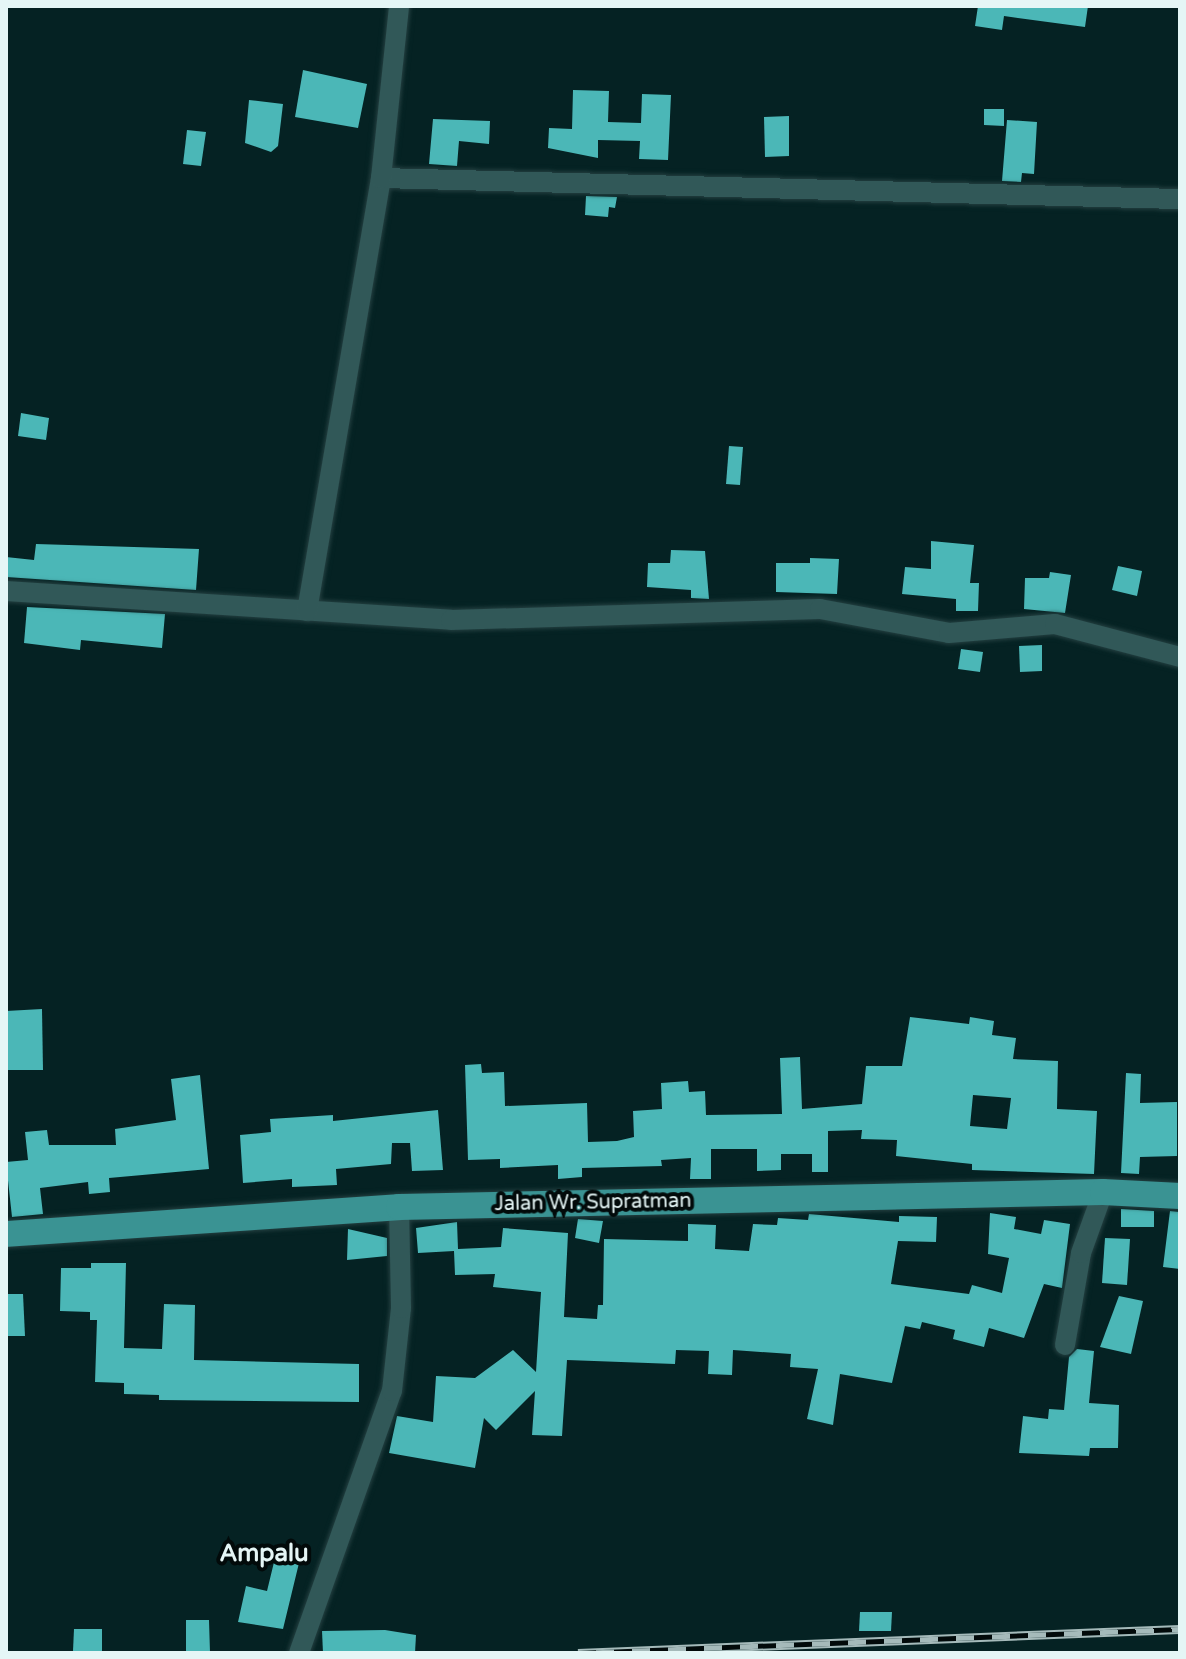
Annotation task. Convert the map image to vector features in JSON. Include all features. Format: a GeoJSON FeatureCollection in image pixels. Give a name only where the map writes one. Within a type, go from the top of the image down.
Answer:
{"type":"FeatureCollection","features":[{"type":"Feature","properties":{"kind":"main road","name":"Jalan Wr. Supratman"},"geometry":{"type":"LineString","coordinates":[[6,1234],[399,1207],[1103,1192],[1180,1196]]}},
{"type":"Feature","properties":{"kind":"street"},"geometry":{"type":"LineString","coordinates":[[307,611],[381,178],[399,6]]}},
{"type":"Feature","properties":{"kind":"street"},"geometry":{"type":"LineString","coordinates":[[381,178],[1180,199]]}},
{"type":"Feature","properties":{"kind":"street"},"geometry":{"type":"LineString","coordinates":[[6,591],[451,620],[820,609],[949,633],[1055,624],[1180,657]]}},
{"type":"Feature","properties":{"kind":"street"},"geometry":{"type":"LineString","coordinates":[[1065,1345],[1081,1253],[1103,1192]]}},
{"type":"Feature","properties":{"kind":"street"},"geometry":{"type":"LineString","coordinates":[[299,1653],[392,1391],[401,1308],[399,1207]]}},
{"type":"Feature","properties":{"kind":"building"},"geometry":{"type":"Polygon","coordinates":[[[978,6],[1088,6],[1085,27],[1004,16],[1002,30],[975,26],[978,6]]]}},
{"type":"Feature","properties":{"kind":"building"},"geometry":{"type":"Polygon","coordinates":[[[303,70],[367,84],[358,128],[295,117],[303,70]]]}},
{"type":"Feature","properties":{"kind":"building"},"geometry":{"type":"Polygon","coordinates":[[[573,90],[609,91],[608,122],[641,123],[642,94],[671,95],[668,160],[639,159],[640,141],[598,140],[598,158],[548,148],[549,128],[572,129],[573,90]]]}},
{"type":"Feature","properties":{"kind":"building"},"geometry":{"type":"Polygon","coordinates":[[[249,100],[283,104],[278,146],[271,152],[245,143],[249,100]]]}},
{"type":"Feature","properties":{"kind":"building"},"geometry":{"type":"Polygon","coordinates":[[[984,109],[1004,109],[1004,126],[984,125],[984,109]]]}},
{"type":"Feature","properties":{"kind":"building"},"geometry":{"type":"Polygon","coordinates":[[[789,116],[789,156],[765,157],[764,117],[789,116]]]}},
{"type":"Feature","properties":{"kind":"building"},"geometry":{"type":"Polygon","coordinates":[[[433,119],[490,121],[489,144],[459,141],[457,166],[429,164],[433,119]]]}},
{"type":"Feature","properties":{"kind":"building"},"geometry":{"type":"Polygon","coordinates":[[[1007,120],[1037,122],[1034,174],[1022,173],[1021,182],[1002,181],[1007,120]]]}},
{"type":"Feature","properties":{"kind":"building"},"geometry":{"type":"Polygon","coordinates":[[[187,130],[206,132],[201,166],[183,164],[187,130]]]}},
{"type":"Feature","properties":{"kind":"building"},"geometry":{"type":"Polygon","coordinates":[[[586,196],[617,197],[615,208],[609,207],[608,217],[585,215],[586,196]]]}},
{"type":"Feature","properties":{"kind":"building"},"geometry":{"type":"Polygon","coordinates":[[[21,413],[49,418],[46,440],[18,436],[21,413]]]}},
{"type":"Feature","properties":{"kind":"building"},"geometry":{"type":"Polygon","coordinates":[[[729,446],[743,447],[740,485],[726,484],[729,446]]]}},
{"type":"Feature","properties":{"kind":"building"},"geometry":{"type":"Polygon","coordinates":[[[931,541],[974,545],[970,583],[979,583],[978,611],[956,611],[956,599],[902,594],[905,567],[931,569],[931,541]]]}},
{"type":"Feature","properties":{"kind":"building"},"geometry":{"type":"Polygon","coordinates":[[[36,544],[199,549],[196,590],[6,577],[6,557],[34,560],[36,544]]]}},
{"type":"Feature","properties":{"kind":"building"},"geometry":{"type":"Polygon","coordinates":[[[671,550],[705,551],[709,599],[691,598],[691,590],[647,587],[648,563],[670,563],[671,550]]]}},
{"type":"Feature","properties":{"kind":"building"},"geometry":{"type":"Polygon","coordinates":[[[810,558],[839,559],[837,594],[776,592],[776,563],[810,563],[810,558]]]}},
{"type":"Feature","properties":{"kind":"building"},"geometry":{"type":"Polygon","coordinates":[[[1118,566],[1142,571],[1137,596],[1112,590],[1118,566]]]}},
{"type":"Feature","properties":{"kind":"building"},"geometry":{"type":"Polygon","coordinates":[[[1050,572],[1071,575],[1065,613],[1024,609],[1025,578],[1049,578],[1050,572]]]}},
{"type":"Feature","properties":{"kind":"building"},"geometry":{"type":"Polygon","coordinates":[[[27,607],[165,614],[162,648],[81,640],[80,650],[24,643],[27,607]]]}},
{"type":"Feature","properties":{"kind":"building"},"geometry":{"type":"Polygon","coordinates":[[[1042,645],[1042,671],[1020,672],[1019,646],[1042,645]]]}},
{"type":"Feature","properties":{"kind":"building"},"geometry":{"type":"Polygon","coordinates":[[[961,649],[983,652],[980,672],[958,669],[961,649]]]}},
{"type":"Feature","properties":{"kind":"building"},"geometry":{"type":"Polygon","coordinates":[[[42,1009],[43,1070],[6,1070],[6,1011],[42,1009]]]}},
{"type":"Feature","properties":{"kind":"building"},"geometry":{"type":"Polygon","coordinates":[[[910,1017],[969,1024],[970,1017],[994,1021],[992,1035],[1016,1038],[1013,1059],[1058,1061],[1057,1109],[1097,1111],[1094,1174],[972,1170],[972,1164],[896,1156],[897,1140],[861,1139],[862,1130],[828,1131],[828,1172],[812,1172],[812,1154],[781,1154],[781,1170],[757,1171],[757,1149],[711,1149],[711,1179],[690,1179],[691,1158],[661,1160],[662,1166],[582,1168],[582,1177],[558,1179],[558,1165],[500,1168],[500,1159],[468,1160],[465,1065],[481,1064],[482,1073],[504,1072],[505,1106],[587,1103],[588,1142],[634,1137],[633,1111],[662,1109],[661,1083],[688,1081],[689,1092],[705,1091],[706,1115],[782,1114],[780,1058],[800,1057],[802,1109],[862,1104],[866,1066],[902,1066],[910,1017]],[[973,1095],[970,1126],[1007,1129],[1011,1098],[973,1095]]]}},
{"type":"Feature","properties":{"kind":"building"},"geometry":{"type":"Polygon","coordinates":[[[1126,1073],[1141,1074],[1140,1103],[1177,1102],[1177,1156],[1140,1157],[1139,1174],[1121,1173],[1126,1073]]]}},
{"type":"Feature","properties":{"kind":"building"},"geometry":{"type":"Polygon","coordinates":[[[200,1075],[209,1169],[109,1178],[110,1192],[89,1194],[88,1182],[40,1188],[43,1214],[12,1217],[6,1162],[28,1160],[25,1132],[47,1130],[49,1145],[116,1145],[115,1129],[176,1120],[171,1079],[200,1075]]]}},
{"type":"Feature","properties":{"kind":"building"},"geometry":{"type":"Polygon","coordinates":[[[438,1110],[443,1170],[412,1171],[410,1143],[392,1143],[391,1164],[336,1169],[337,1185],[292,1187],[292,1179],[243,1183],[240,1135],[271,1132],[270,1119],[333,1115],[333,1121],[438,1110]]]}},
{"type":"Feature","properties":{"kind":"building"},"geometry":{"type":"Polygon","coordinates":[[[1121,1209],[1154,1211],[1154,1227],[1121,1227],[1121,1209]]]}},
{"type":"Feature","properties":{"kind":"building"},"geometry":{"type":"Polygon","coordinates":[[[1170,1211],[1180,1212],[1180,1269],[1163,1267],[1170,1211]]]}},
{"type":"Feature","properties":{"kind":"building"},"geometry":{"type":"Polygon","coordinates":[[[990,1213],[1016,1217],[1014,1229],[1041,1234],[1044,1220],[1070,1224],[1062,1288],[1044,1284],[1024,1338],[989,1328],[984,1347],[953,1339],[955,1330],[922,1322],[920,1329],[905,1326],[892,1383],[840,1374],[833,1425],[807,1419],[818,1369],[790,1367],[791,1354],[733,1350],[732,1375],[708,1374],[709,1351],[676,1350],[675,1364],[567,1360],[562,1436],[532,1435],[535,1391],[496,1430],[484,1418],[475,1468],[389,1453],[397,1416],[433,1422],[436,1376],[475,1378],[513,1350],[536,1372],[541,1292],[493,1287],[495,1274],[455,1275],[454,1251],[418,1253],[416,1228],[457,1222],[458,1249],[501,1247],[503,1228],[568,1233],[564,1317],[597,1319],[598,1305],[603,1305],[604,1239],[688,1241],[688,1224],[716,1225],[715,1249],[749,1251],[753,1224],[777,1225],[778,1218],[808,1220],[809,1214],[899,1222],[899,1216],[937,1217],[936,1242],[898,1241],[891,1284],[969,1294],[972,1285],[1002,1293],[1009,1258],[988,1254],[990,1213]]]}},
{"type":"Feature","properties":{"kind":"building"},"geometry":{"type":"Polygon","coordinates":[[[578,1219],[603,1221],[599,1243],[575,1238],[578,1219]]]}},
{"type":"Feature","properties":{"kind":"building"},"geometry":{"type":"Polygon","coordinates":[[[348,1229],[387,1238],[387,1256],[347,1260],[348,1229]]]}},
{"type":"Feature","properties":{"kind":"building"},"geometry":{"type":"Polygon","coordinates":[[[1105,1238],[1130,1239],[1127,1285],[1102,1283],[1105,1238]]]}},
{"type":"Feature","properties":{"kind":"building"},"geometry":{"type":"Polygon","coordinates":[[[91,1263],[126,1263],[124,1348],[162,1349],[164,1304],[195,1305],[194,1360],[359,1364],[359,1402],[159,1400],[159,1395],[124,1394],[124,1383],[95,1382],[97,1320],[90,1320],[90,1312],[60,1311],[61,1268],[91,1268],[91,1263]]]}},
{"type":"Feature","properties":{"kind":"building"},"geometry":{"type":"Polygon","coordinates":[[[6,1294],[23,1294],[25,1336],[6,1336],[6,1294]]]}},
{"type":"Feature","properties":{"kind":"building"},"geometry":{"type":"Polygon","coordinates":[[[1119,1296],[1143,1301],[1131,1354],[1100,1347],[1119,1296]]]}},
{"type":"Feature","properties":{"kind":"building"},"geometry":{"type":"Polygon","coordinates":[[[1077,1349],[1094,1351],[1089,1403],[1119,1405],[1118,1448],[1090,1448],[1089,1456],[1019,1453],[1023,1416],[1048,1419],[1049,1409],[1064,1410],[1069,1357],[1077,1349]]]}},
{"type":"Feature","properties":{"kind":"building"},"geometry":{"type":"Polygon","coordinates":[[[275,1558],[299,1563],[283,1629],[238,1622],[246,1586],[267,1591],[275,1558]]]}},
{"type":"Feature","properties":{"kind":"building"},"geometry":{"type":"Polygon","coordinates":[[[860,1612],[892,1612],[891,1631],[859,1631],[860,1612]]]}},
{"type":"Feature","properties":{"kind":"building"},"geometry":{"type":"Polygon","coordinates":[[[186,1620],[209,1620],[210,1653],[186,1653],[186,1620]]]}},
{"type":"Feature","properties":{"kind":"building"},"geometry":{"type":"Polygon","coordinates":[[[74,1629],[102,1629],[102,1652],[73,1651],[74,1629]]]}},
{"type":"Feature","properties":{"kind":"building"},"geometry":{"type":"Polygon","coordinates":[[[385,1630],[416,1635],[415,1653],[323,1653],[322,1631],[385,1630]]]}},
{"type":"Feature","properties":{"kind":"railway"},"geometry":{"type":"LineString","coordinates":[[578,1653],[1180,1629]]}},
{"type":"Feature","properties":{"kind":"district","name":"Ampalu"},"geometry":{"type":"Point","coordinates":[264,1554]}}]}
